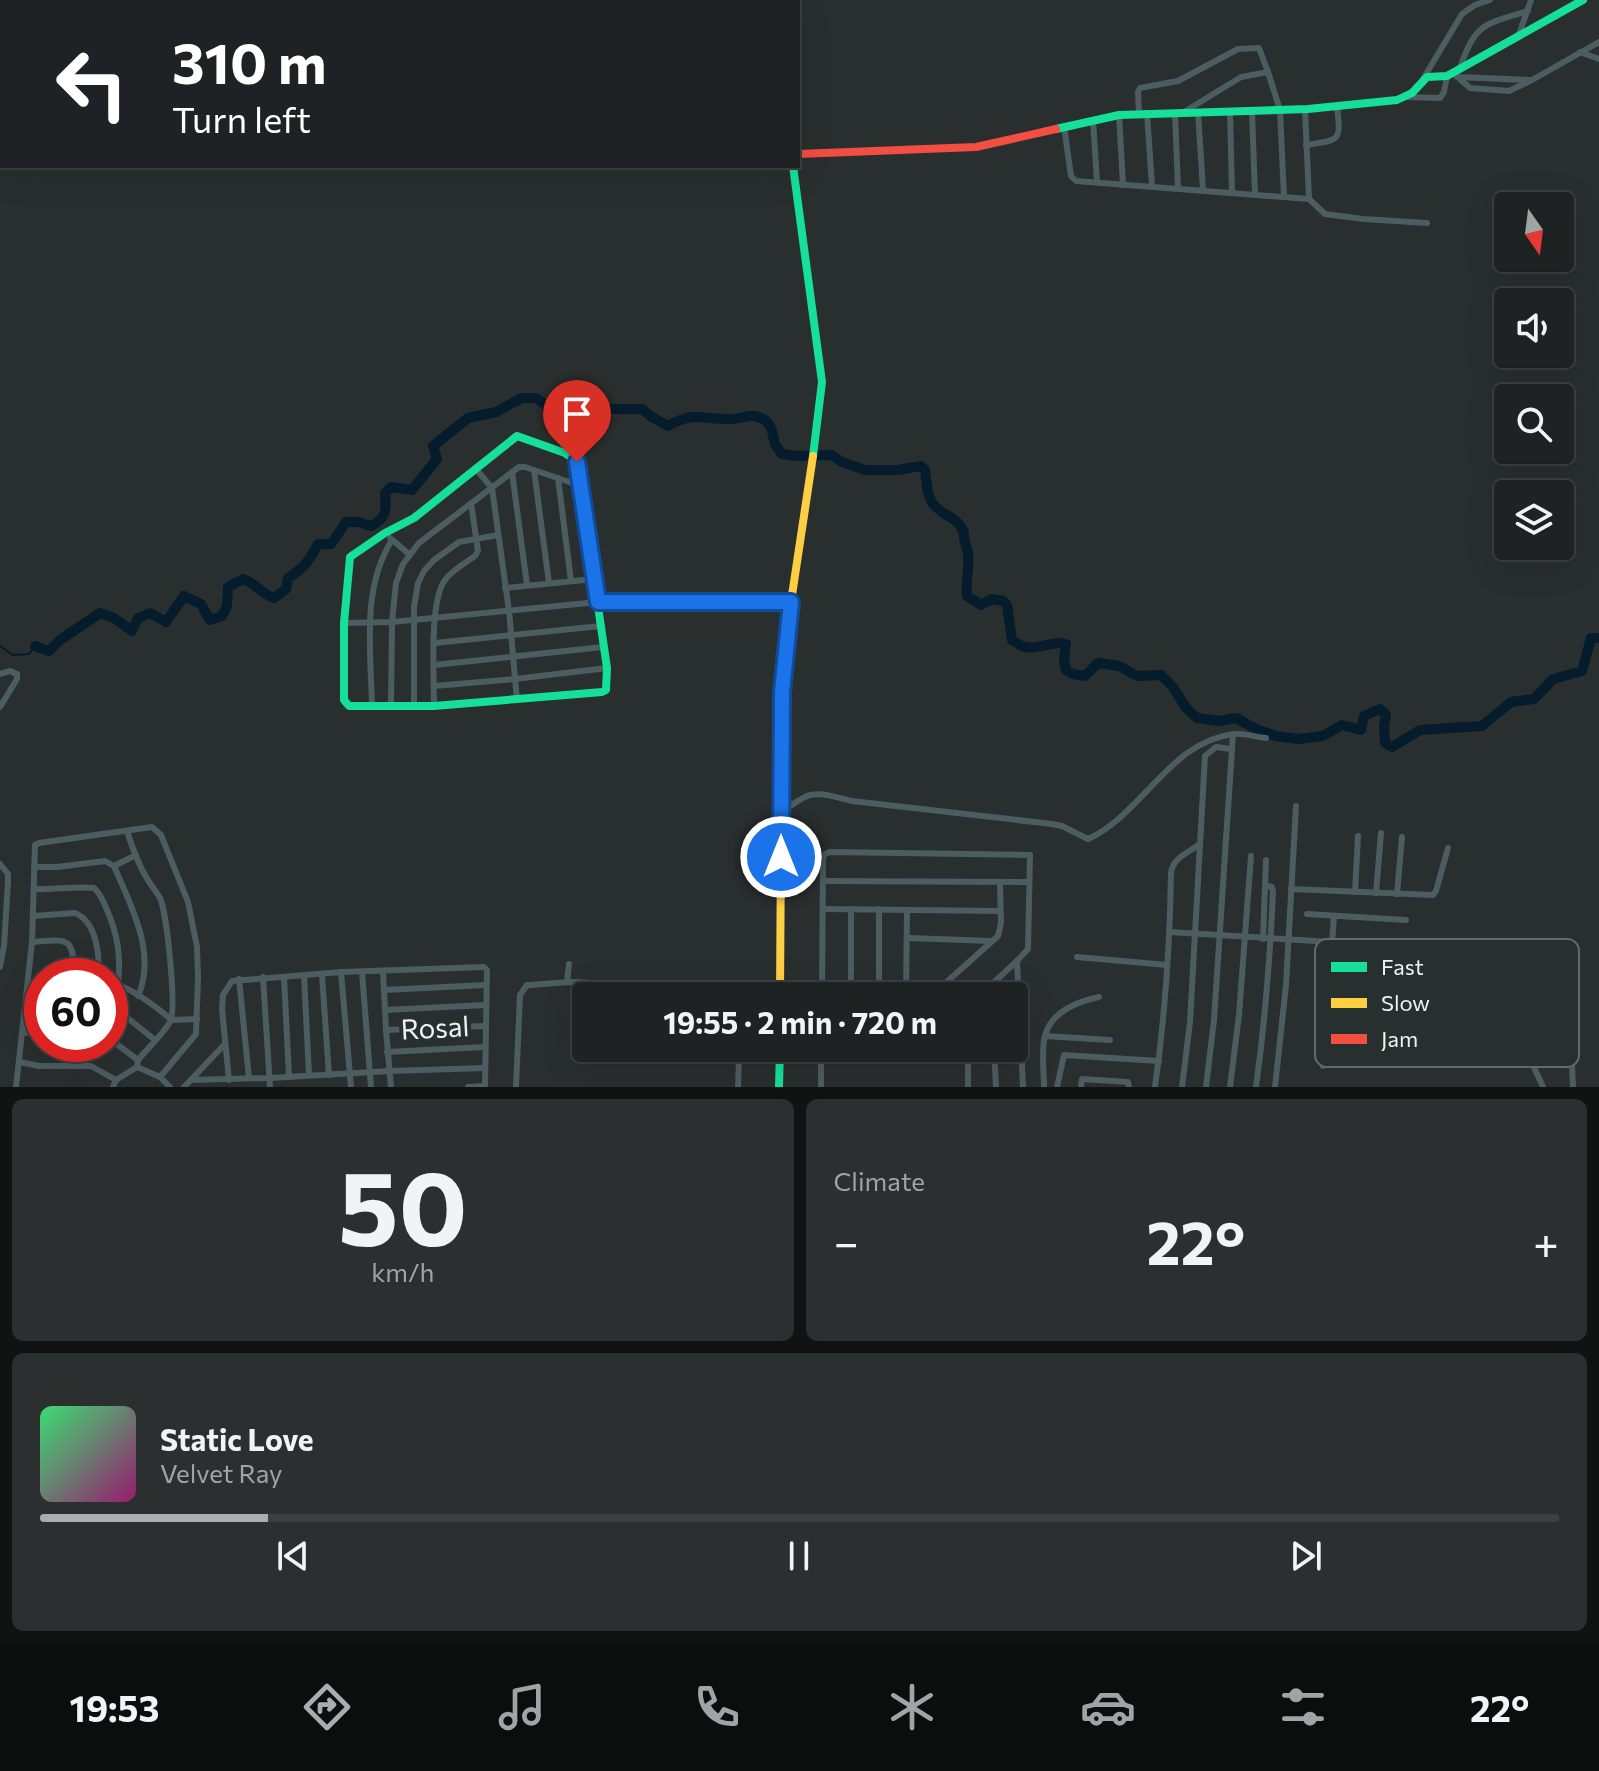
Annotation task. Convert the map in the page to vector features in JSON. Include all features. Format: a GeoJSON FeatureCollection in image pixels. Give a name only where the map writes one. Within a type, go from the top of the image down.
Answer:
{"type":"FeatureCollection","features":[{"type":"Feature","properties":{"kind":"street"},"geometry":{"type":"LineString","coordinates":[[800,154],[976,147],[1119,115],[1305,109],[1397,100],[1412,93],[1423,79],[1462,14],[1475,3],[1490,0]]}},
{"type":"Feature","properties":{"kind":"street"},"geometry":{"type":"LineString","coordinates":[[1518,37],[1531,0]]}},
{"type":"Feature","properties":{"kind":"street"},"geometry":{"type":"LineString","coordinates":[[1454,74],[1583,0]]}},
{"type":"Feature","properties":{"kind":"street"},"geometry":{"type":"LineString","coordinates":[[1405,97],[1440,98],[1473,36],[1481,28],[1528,11]]}},
{"type":"Feature","properties":{"kind":"street"},"geometry":{"type":"LineString","coordinates":[[1454,74],[1473,89],[1509,91],[1599,42]]}},
{"type":"Feature","properties":{"kind":"street"},"geometry":{"type":"LineString","coordinates":[[1152,186],[1138,92],[1140,88],[1178,81],[1238,49],[1259,48],[1280,110],[1284,197]]}},
{"type":"Feature","properties":{"kind":"street"},"geometry":{"type":"LineString","coordinates":[[1580,52],[1599,59]]}},
{"type":"Feature","properties":{"kind":"street"},"geometry":{"type":"LineString","coordinates":[[1179,112],[1241,77],[1268,72]]}},
{"type":"Feature","properties":{"kind":"street"},"geometry":{"type":"LineString","coordinates":[[1423,79],[1454,74],[1532,80]]}},
{"type":"Feature","properties":{"kind":"street"},"geometry":{"type":"LineString","coordinates":[[1306,145],[1338,137],[1337,106]]}},
{"type":"Feature","properties":{"kind":"street"},"geometry":{"type":"LineString","coordinates":[[1305,109],[1309,199]]}},
{"type":"Feature","properties":{"kind":"street"},"geometry":{"type":"LineString","coordinates":[[1230,111],[1232,192]]}},
{"type":"Feature","properties":{"kind":"street"},"geometry":{"type":"LineString","coordinates":[[1252,111],[1255,195]]}},
{"type":"Feature","properties":{"kind":"street"},"geometry":{"type":"LineString","coordinates":[[1178,188],[1179,112]]}},
{"type":"Feature","properties":{"kind":"street"},"geometry":{"type":"LineString","coordinates":[[1198,112],[1203,190]]}},
{"type":"Feature","properties":{"kind":"street"},"geometry":{"type":"LineString","coordinates":[[1119,115],[1123,185]]}},
{"type":"Feature","properties":{"kind":"street"},"geometry":{"type":"LineString","coordinates":[[1093,120],[1097,182]]}},
{"type":"Feature","properties":{"kind":"street"},"geometry":{"type":"LineString","coordinates":[[1064,126],[1073,180],[1309,199],[1325,214],[1427,223]]}},
{"type":"Feature","properties":{"kind":"street"},"geometry":{"type":"LineString","coordinates":[[780,982],[782,692],[791,602],[822,382],[793,168]]}},
{"type":"Feature","properties":{"kind":"street"},"geometry":{"type":"LineString","coordinates":[[517,436],[575,458],[581,486],[608,687],[602,692],[517,700],[434,706],[349,706],[344,700],[344,623],[350,557],[414,518],[517,436]]}},
{"type":"Feature","properties":{"kind":"street"},"geometry":{"type":"LineString","coordinates":[[391,706],[392,622],[396,583],[409,554],[419,543],[521,466],[581,486]]}},
{"type":"Feature","properties":{"kind":"street"},"geometry":{"type":"LineString","coordinates":[[476,469],[492,488],[509,611],[517,700]]}},
{"type":"Feature","properties":{"kind":"street"},"geometry":{"type":"LineString","coordinates":[[534,470],[549,583]]}},
{"type":"Feature","properties":{"kind":"street"},"geometry":{"type":"LineString","coordinates":[[512,472],[527,585]]}},
{"type":"Feature","properties":{"kind":"street"},"geometry":{"type":"LineString","coordinates":[[558,478],[571,581]]}},
{"type":"Feature","properties":{"kind":"street"},"geometry":{"type":"LineString","coordinates":[[434,706],[434,618],[445,578],[478,551],[471,503]]}},
{"type":"Feature","properties":{"kind":"street"},"geometry":{"type":"LineString","coordinates":[[414,706],[416,591],[424,571],[459,542],[498,535]]}},
{"type":"Feature","properties":{"kind":"street"},"geometry":{"type":"LineString","coordinates":[[389,536],[409,554]]}},
{"type":"Feature","properties":{"kind":"street"},"geometry":{"type":"LineString","coordinates":[[372,707],[372,596],[389,536]]}},
{"type":"Feature","properties":{"kind":"street"},"geometry":{"type":"LineString","coordinates":[[505,588],[594,579]]}},
{"type":"Feature","properties":{"kind":"street"},"geometry":{"type":"LineString","coordinates":[[344,623],[392,622],[598,602],[791,602]]}},
{"type":"Feature","properties":{"kind":"street"},"geometry":{"type":"LineString","coordinates":[[435,643],[601,626]]}},
{"type":"Feature","properties":{"kind":"street"},"geometry":{"type":"LineString","coordinates":[[434,665],[603,647]]}},
{"type":"Feature","properties":{"kind":"street"},"geometry":{"type":"LineString","coordinates":[[434,686],[607,668]]}},
{"type":"Feature","properties":{"kind":"street"},"geometry":{"type":"LineString","coordinates":[[0,674],[10,671],[17,674],[0,707]]}},
{"type":"Feature","properties":{"kind":"street"},"geometry":{"type":"LineString","coordinates":[[781,811],[792,807],[803,797],[822,795],[1062,826],[1088,839],[1116,820],[1196,746],[1215,743],[1233,734],[1266,738]]}},
{"type":"Feature","properties":{"kind":"street"},"geometry":{"type":"LineString","coordinates":[[1206,1087],[1214,1020],[1233,734]]}},
{"type":"Feature","properties":{"kind":"street"},"geometry":{"type":"LineString","coordinates":[[1215,743],[1231,749]]}},
{"type":"Feature","properties":{"kind":"street"},"geometry":{"type":"LineString","coordinates":[[1182,1087],[1190,1022],[1205,756],[1215,743]]}},
{"type":"Feature","properties":{"kind":"street"},"geometry":{"type":"LineString","coordinates":[[1275,1087],[1289,940],[1296,806]]}},
{"type":"Feature","properties":{"kind":"street"},"geometry":{"type":"LineString","coordinates":[[30,958],[35,845],[152,827],[159,831],[188,902],[197,947],[196,1034],[160,1077]]}},
{"type":"Feature","properties":{"kind":"street"},"geometry":{"type":"LineString","coordinates":[[20,1062],[91,1066],[114,1083],[137,1064],[172,1020],[170,948],[165,915],[160,898],[136,855],[127,831]]}},
{"type":"Feature","properties":{"kind":"street"},"geometry":{"type":"LineString","coordinates":[[1376,893],[1381,833]]}},
{"type":"Feature","properties":{"kind":"street"},"geometry":{"type":"LineString","coordinates":[[1355,892],[1358,836]]}},
{"type":"Feature","properties":{"kind":"street"},"geometry":{"type":"LineString","coordinates":[[1397,894],[1402,837]]}},
{"type":"Feature","properties":{"kind":"street"},"geometry":{"type":"LineString","coordinates":[[1155,1087],[1167,965],[1171,872],[1177,859],[1200,844]]}},
{"type":"Feature","properties":{"kind":"street"},"geometry":{"type":"LineString","coordinates":[[1291,889],[1433,895],[1448,848]]}},
{"type":"Feature","properties":{"kind":"street"},"geometry":{"type":"LineString","coordinates":[[822,982],[825,854],[1030,855],[1028,949],[994,982]]}},
{"type":"Feature","properties":{"kind":"street"},"geometry":{"type":"LineString","coordinates":[[114,866],[136,855]]}},
{"type":"Feature","properties":{"kind":"street"},"geometry":{"type":"LineString","coordinates":[[1230,1087],[1251,856]]}},
{"type":"Feature","properties":{"kind":"street"},"geometry":{"type":"LineString","coordinates":[[1263,939],[1266,860]]}},
{"type":"Feature","properties":{"kind":"street"},"geometry":{"type":"LineString","coordinates":[[34,867],[105,861],[114,866],[139,924],[145,974],[138,996]]}},
{"type":"Feature","properties":{"kind":"street"},"geometry":{"type":"LineString","coordinates":[[0,967],[8,874],[1,866]]}},
{"type":"Feature","properties":{"kind":"street"},"geometry":{"type":"LineString","coordinates":[[823,881],[1029,882]]}},
{"type":"Feature","properties":{"kind":"street"},"geometry":{"type":"LineString","coordinates":[[947,982],[998,936],[1000,883]]}},
{"type":"Feature","properties":{"kind":"street"},"geometry":{"type":"LineString","coordinates":[[1256,1087],[1271,939],[1273,892],[1272,887],[1265,885]]}},
{"type":"Feature","properties":{"kind":"street"},"geometry":{"type":"LineString","coordinates":[[34,889],[94,888],[100,893],[115,930],[121,958]]}},
{"type":"Feature","properties":{"kind":"street"},"geometry":{"type":"LineString","coordinates":[[823,909],[999,911]]}},
{"type":"Feature","properties":{"kind":"street"},"geometry":{"type":"LineString","coordinates":[[851,909],[851,982]]}},
{"type":"Feature","properties":{"kind":"street"},"geometry":{"type":"LineString","coordinates":[[879,909],[879,982]]}},
{"type":"Feature","properties":{"kind":"street"},"geometry":{"type":"LineString","coordinates":[[906,982],[907,911]]}},
{"type":"Feature","properties":{"kind":"street"},"geometry":{"type":"LineString","coordinates":[[33,916],[75,913],[82,916],[99,958]]}},
{"type":"Feature","properties":{"kind":"street"},"geometry":{"type":"LineString","coordinates":[[1307,914],[1406,920]]}},
{"type":"Feature","properties":{"kind":"street"},"geometry":{"type":"LineString","coordinates":[[1332,939],[1334,916]]}},
{"type":"Feature","properties":{"kind":"street"},"geometry":{"type":"LineString","coordinates":[[1169,932],[1315,941]]}},
{"type":"Feature","properties":{"kind":"street"},"geometry":{"type":"LineString","coordinates":[[908,938],[992,941]]}},
{"type":"Feature","properties":{"kind":"street"},"geometry":{"type":"LineString","coordinates":[[32,942],[64,940],[70,944],[74,958]]}},
{"type":"Feature","properties":{"kind":"street"},"geometry":{"type":"LineString","coordinates":[[1077,957],[1167,965]]}},
{"type":"Feature","properties":{"kind":"street"},"geometry":{"type":"LineString","coordinates":[[1017,961],[1017,982]]}},
{"type":"Feature","properties":{"kind":"street"},"geometry":{"type":"LineString","coordinates":[[567,982],[569,964]]}},
{"type":"Feature","properties":{"kind":"street"},"geometry":{"type":"LineString","coordinates":[[229,1080],[224,1045],[223,995],[232,981],[341,972],[484,967],[487,970],[485,1086],[468,1087]]}},
{"type":"Feature","properties":{"kind":"street"},"geometry":{"type":"LineString","coordinates":[[383,971],[391,1087]]}},
{"type":"Feature","properties":{"kind":"street"},"geometry":{"type":"LineString","coordinates":[[341,972],[351,1087]]}},
{"type":"Feature","properties":{"kind":"street"},"geometry":{"type":"LineString","coordinates":[[362,972],[371,1087]]}},
{"type":"Feature","properties":{"kind":"street"},"geometry":{"type":"LineString","coordinates":[[304,975],[309,1075]]}},
{"type":"Feature","properties":{"kind":"street"},"geometry":{"type":"LineString","coordinates":[[322,975],[329,1075]]}},
{"type":"Feature","properties":{"kind":"street"},"geometry":{"type":"LineString","coordinates":[[263,977],[270,1087]]}},
{"type":"Feature","properties":{"kind":"street"},"geometry":{"type":"LineString","coordinates":[[284,977],[289,1076]]}},
{"type":"Feature","properties":{"kind":"street"},"geometry":{"type":"LineString","coordinates":[[239,979],[249,1078]]}},
{"type":"Feature","properties":{"kind":"street"},"geometry":{"type":"LineString","coordinates":[[516,1087],[522,989],[527,985],[572,983]]}},
{"type":"Feature","properties":{"kind":"street"},"geometry":{"type":"LineString","coordinates":[[384,990],[486,985]]}},
{"type":"Feature","properties":{"kind":"street"},"geometry":{"type":"LineString","coordinates":[[128,991],[172,1020],[197,1019]]}},
{"type":"Feature","properties":{"kind":"street"},"geometry":{"type":"LineString","coordinates":[[1044,1087],[1045,1036],[1049,1026],[1074,1004],[1099,997]]}},
{"type":"Feature","properties":{"kind":"street"},"geometry":{"type":"LineString","coordinates":[[385,1010],[486,1005]]}},
{"type":"Feature","properties":{"kind":"street"},"geometry":{"type":"LineString","coordinates":[[128,1018],[155,1040]]}},
{"type":"Feature","properties":{"kind":"street"},"geometry":{"type":"LineString","coordinates":[[16,1087],[24,1020]]}},
{"type":"Feature","properties":{"kind":"street"},"geometry":{"type":"LineString","coordinates":[[386,1030],[485,1026]]}},
{"type":"Feature","properties":{"kind":"street"},"geometry":{"type":"LineString","coordinates":[[1045,1036],[1110,1040]]}},
{"type":"Feature","properties":{"kind":"street"},"geometry":{"type":"LineString","coordinates":[[187,1085],[224,1045]]}},
{"type":"Feature","properties":{"kind":"street","name":"Rosal"},"geometry":{"type":"LineString","coordinates":[[387,1052],[485,1047]]}},
{"type":"Feature","properties":{"kind":"street"},"geometry":{"type":"LineString","coordinates":[[1057,1087],[1064,1055],[1159,1061]]}},
{"type":"Feature","properties":{"kind":"street"},"geometry":{"type":"LineString","coordinates":[[128,1056],[170,1087]]}},
{"type":"Feature","properties":{"kind":"street"},"geometry":{"type":"LineString","coordinates":[[738,1087],[739,1062]]}},
{"type":"Feature","properties":{"kind":"street"},"geometry":{"type":"LineString","coordinates":[[779,1087],[780,1062]]}},
{"type":"Feature","properties":{"kind":"street"},"geometry":{"type":"LineString","coordinates":[[821,1062],[821,1087]]}},
{"type":"Feature","properties":{"kind":"street"},"geometry":{"type":"LineString","coordinates":[[968,1062],[968,1087]]}},
{"type":"Feature","properties":{"kind":"street"},"geometry":{"type":"LineString","coordinates":[[995,1062],[996,1087]]}},
{"type":"Feature","properties":{"kind":"street"},"geometry":{"type":"LineString","coordinates":[[1021,1062],[1023,1087]]}},
{"type":"Feature","properties":{"kind":"street"},"geometry":{"type":"LineString","coordinates":[[1534,1067],[1543,1087]]}},
{"type":"Feature","properties":{"kind":"street"},"geometry":{"type":"LineString","coordinates":[[1572,1067],[1573,1087]]}},
{"type":"Feature","properties":{"kind":"street"},"geometry":{"type":"LineString","coordinates":[[187,1085],[249,1078],[485,1068]]}},
{"type":"Feature","properties":{"kind":"street"},"geometry":{"type":"LineString","coordinates":[[1081,1087],[1082,1079],[1128,1082],[1129,1087]]}},
{"type":"Feature","properties":{"kind":"waterway"},"geometry":{"type":"LineString","coordinates":[[35,646],[49,651],[100,613],[114,618],[132,631],[138,618],[150,613],[166,622],[184,596],[201,604],[210,620],[222,616],[227,606],[228,587],[243,579],[274,598],[286,589],[288,578],[306,564],[318,544],[331,544],[346,522],[371,526],[383,516],[385,493],[391,487],[412,490],[437,459],[433,446],[468,418],[496,412],[522,398],[536,398],[547,406],[551,422],[564,431],[586,427],[592,409],[642,409],[668,426],[692,417],[730,419],[753,416],[769,424],[775,444],[782,454],[831,455],[865,470],[921,466],[925,470],[930,499],[964,532],[968,553],[967,596],[981,605],[992,599],[1003,601],[1007,605],[1012,640],[1030,648],[1066,644],[1066,670],[1073,674],[1085,676],[1098,663],[1119,666],[1137,676],[1161,675],[1197,718],[1219,721],[1236,718],[1276,736],[1298,739],[1323,736],[1342,725],[1361,730],[1364,716],[1380,709],[1386,715],[1385,743],[1392,747],[1420,730],[1482,726],[1511,702],[1534,699],[1553,679],[1582,671],[1591,638],[1599,638]]}},
{"type":"Feature","properties":{"kind":"waterway"},"geometry":{"type":"LineString","coordinates":[[0,646],[13,655],[29,654],[35,646]]}},
{"type":"Feature","properties":{"kind":"traffic: fast"},"geometry":{"type":"LineString","coordinates":[[1056,129],[1119,115],[1308,109],[1397,100],[1412,93],[1427,77],[1447,76],[1583,0]]}},
{"type":"Feature","properties":{"kind":"traffic: fast"},"geometry":{"type":"LineString","coordinates":[[793,168],[822,382],[813,456]]}},
{"type":"Feature","properties":{"kind":"traffic: fast"},"geometry":{"type":"LineString","coordinates":[[517,436],[565,453],[577,462],[607,668],[606,690],[434,706],[349,706],[344,700],[344,623],[350,557],[414,518],[517,436]]}},
{"type":"Feature","properties":{"kind":"traffic: fast"},"geometry":{"type":"LineString","coordinates":[[779,1087],[780,1062]]}},
{"type":"Feature","properties":{"kind":"traffic: slow"},"geometry":{"type":"LineString","coordinates":[[780,982],[782,692],[791,602],[813,456]]}},
{"type":"Feature","properties":{"kind":"traffic: jam"},"geometry":{"type":"LineString","coordinates":[[800,154],[976,147],[1056,129]]}},
{"type":"Feature","properties":{"kind":"route"},"geometry":{"type":"LineString","coordinates":[[577,462],[598,602],[791,602],[782,692],[781,857]]}}]}
